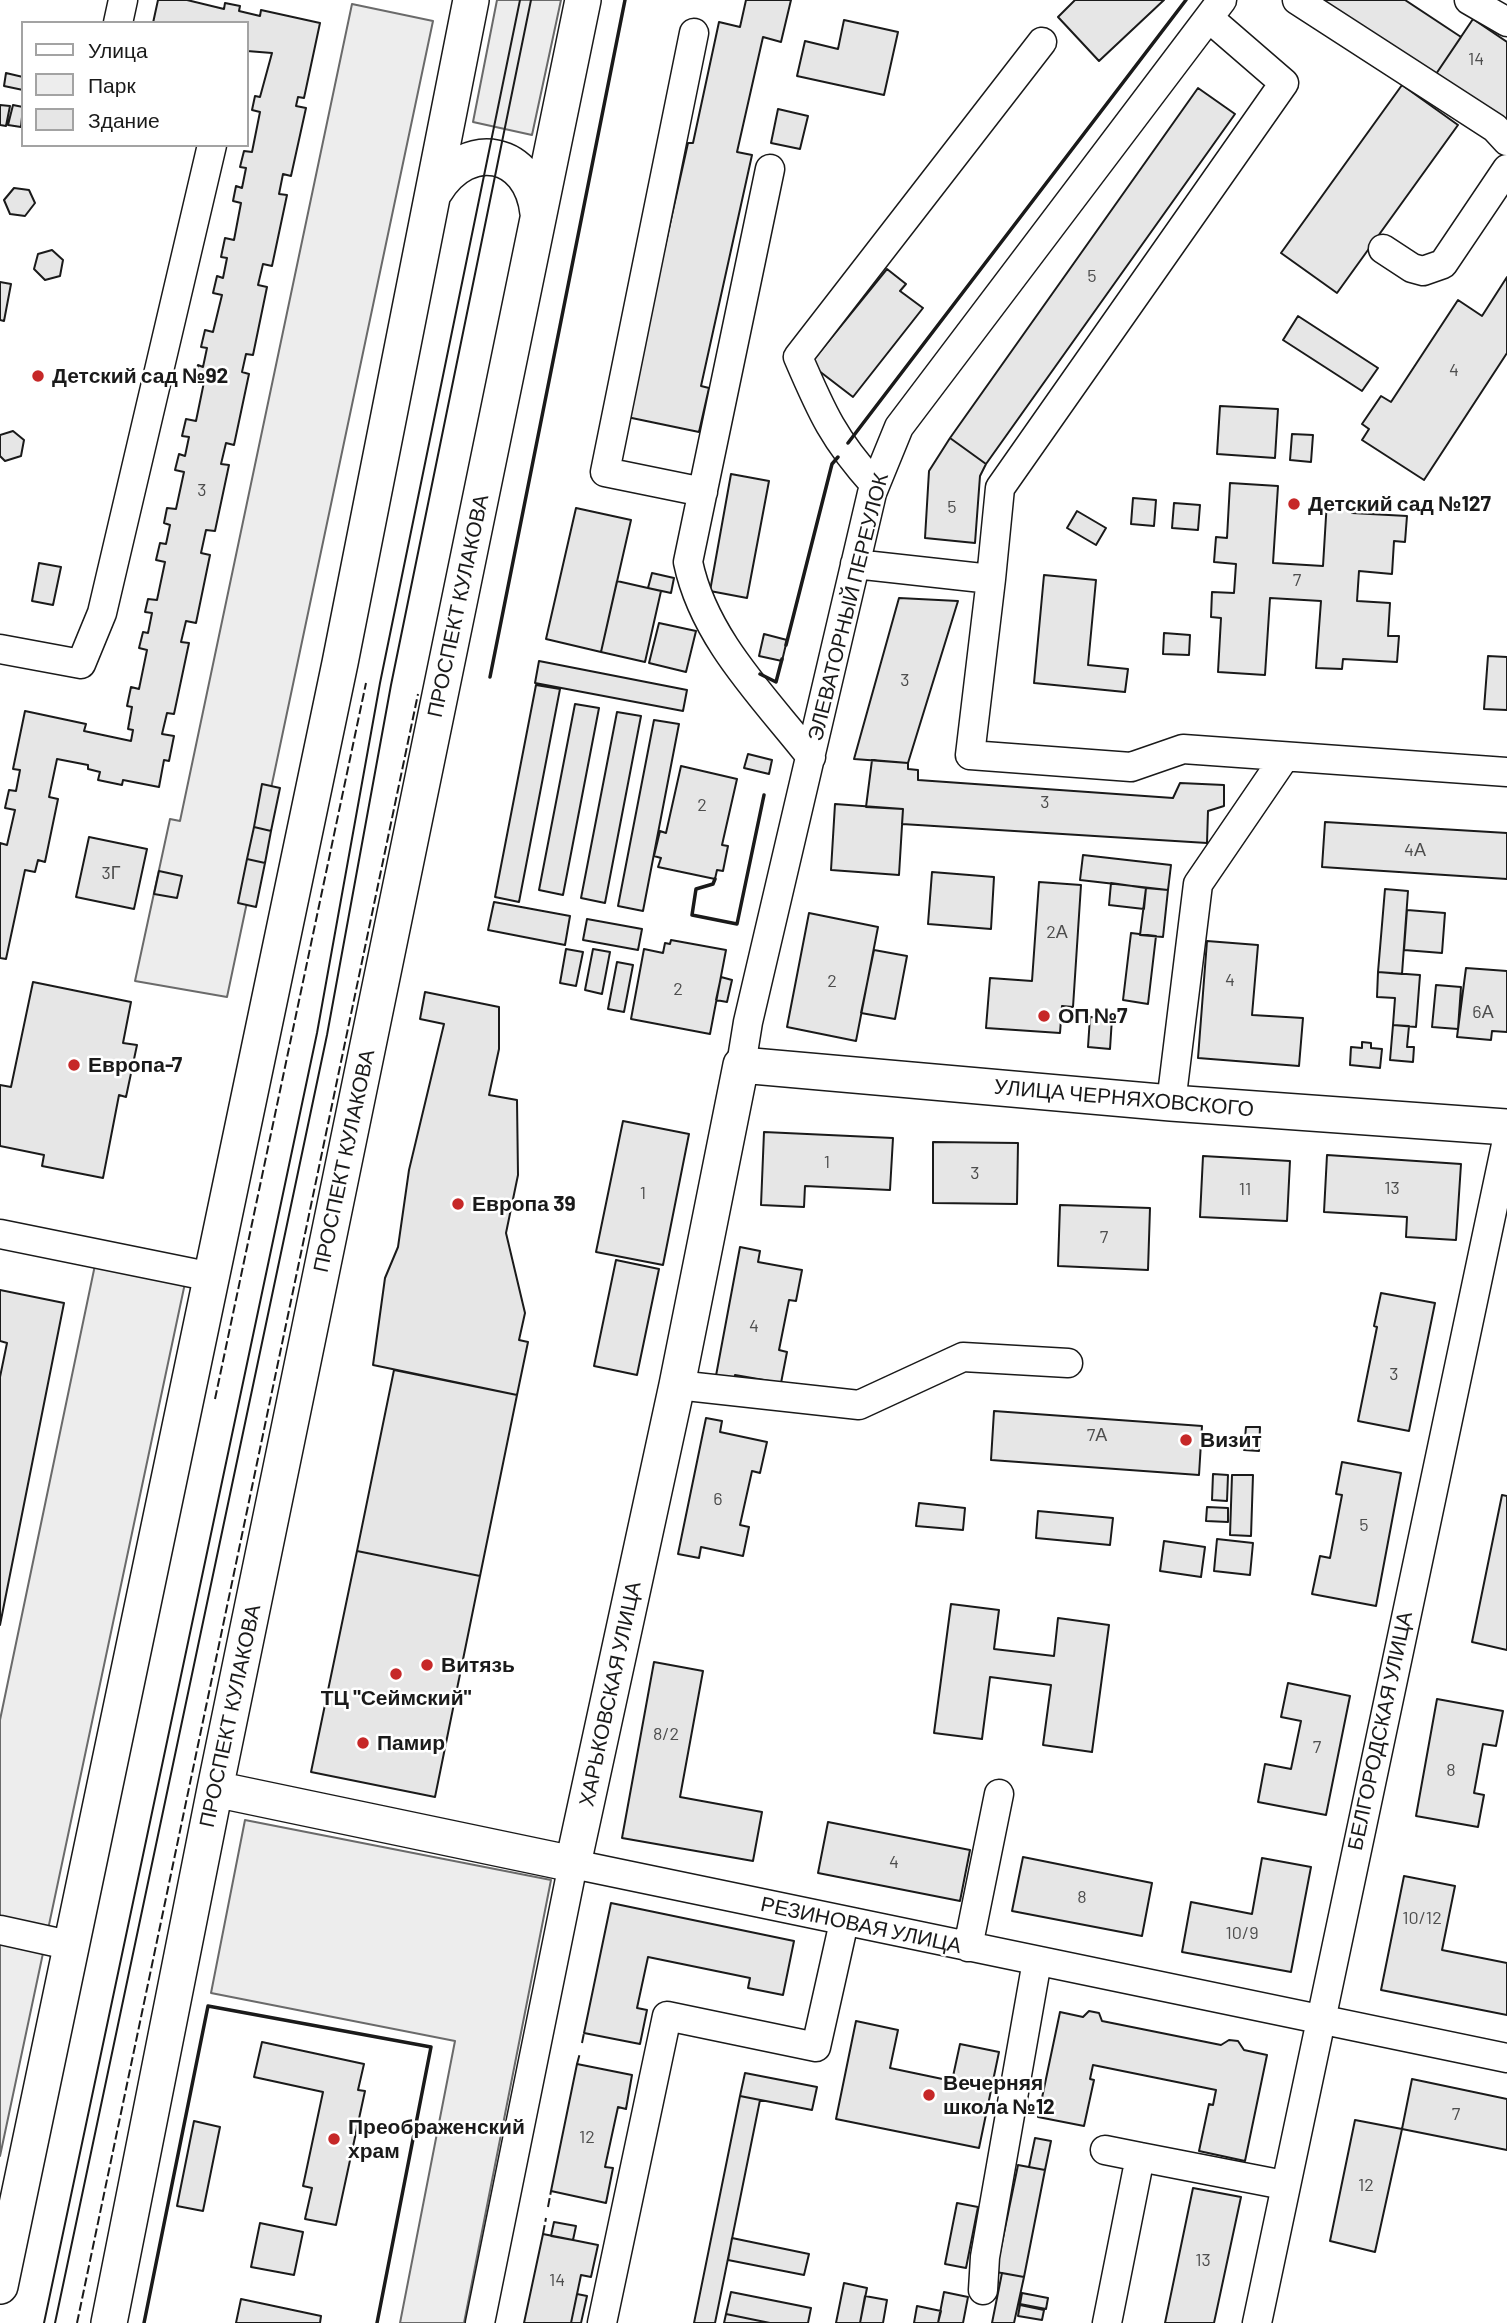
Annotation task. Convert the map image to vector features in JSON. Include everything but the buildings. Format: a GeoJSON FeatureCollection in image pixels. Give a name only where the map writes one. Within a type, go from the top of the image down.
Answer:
{"type":"FeatureCollection","features":[{"type":"Feature","properties":{"kind":"main road"},"geometry":{"type":"LineString","coordinates":[[0,2286],[212,1277],[435,191],[471,0]]}},
{"type":"Feature","properties":{"kind":"main road","name":"ПРОСПЕКТ КУЛАКОВА"},"geometry":{"type":"LineString","coordinates":[[109,2323],[215,1789],[583,0]]}},
{"type":"Feature","properties":{"kind":"main road"},"geometry":{"type":"LineString","coordinates":[[435,191],[444,176],[458,164],[475,158],[491,157],[506,161],[520,170],[530,182],[538,213]]}},
{"type":"Feature","properties":{"kind":"main road","name":"УЛИЦА ЧЕРНЯХОВСКОГО"},"geometry":{"type":"LineString","coordinates":[[741,1065],[1171,1102],[1507,1127]]}},
{"type":"Feature","properties":{"kind":"main road","name":"ХАРЬКОВСКАЯ УЛИЦА"},"geometry":{"type":"LineString","coordinates":[[573,1864],[677,1385],[741,1065]]}},
{"type":"Feature","properties":{"kind":"main road","name":"РЕЗИНОВАЯ УЛИЦА"},"geometry":{"type":"LineString","coordinates":[[215,1789],[573,1864]]}},
{"type":"Feature","properties":{"kind":"street"},"geometry":{"type":"LineString","coordinates":[[118,21],[123,0]]}},
{"type":"Feature","properties":{"kind":"street"},"geometry":{"type":"LineString","coordinates":[[1297,0],[1506,138]]}},
{"type":"Feature","properties":{"kind":"street"},"geometry":{"type":"LineString","coordinates":[[1469,0],[1507,22]]}},
{"type":"Feature","properties":{"kind":"street"},"geometry":{"type":"LineString","coordinates":[[1216,10],[1284,83],[1000,488],[970,755],[1131,767],[1182,749],[1507,772]]}},
{"type":"Feature","properties":{"kind":"street","name":"ЭЛЕВАТОРНЫЙ ПЕРЕУЛОК"},"geometry":{"type":"LineString","coordinates":[[741,1065],[855,564],[875,485],[899,427],[1216,10]]}},
{"type":"Feature","properties":{"kind":"street"},"geometry":{"type":"LineString","coordinates":[[694,33],[605,472],[703,492]]}},
{"type":"Feature","properties":{"kind":"street"},"geometry":{"type":"LineString","coordinates":[[875,485],[843,450],[827,424],[798,357],[1042,42]]}},
{"type":"Feature","properties":{"kind":"street"},"geometry":{"type":"LineString","coordinates":[[1,652],[81,664],[102,613],[212,147]]}},
{"type":"Feature","properties":{"kind":"street"},"geometry":{"type":"LineString","coordinates":[[770,169],[688,562],[694,588],[709,623],[811,757]]}},
{"type":"Feature","properties":{"kind":"street"},"geometry":{"type":"LineString","coordinates":[[1383,249],[1412,268],[1423,271],[1443,264],[1506,171]]}},
{"type":"Feature","properties":{"kind":"street"},"geometry":{"type":"LineString","coordinates":[[855,564],[991,579]]}},
{"type":"Feature","properties":{"kind":"street"},"geometry":{"type":"LineString","coordinates":[[1171,1102],[1198,884],[1284,758]]}},
{"type":"Feature","properties":{"kind":"street","name":"БЕЛГОРОДСКАЯ УЛИЦА"},"geometry":{"type":"LineString","coordinates":[[1256,2323],[1283,2185],[1507,1140]]}},
{"type":"Feature","properties":{"kind":"street"},"geometry":{"type":"LineString","coordinates":[[0,1234],[212,1277]]}},
{"type":"Feature","properties":{"kind":"street"},"geometry":{"type":"LineString","coordinates":[[677,1385],[859,1405],[962,1357],[1068,1363]]}},
{"type":"Feature","properties":{"kind":"street"},"geometry":{"type":"LineString","coordinates":[[968,1947],[999,1794]]}},
{"type":"Feature","properties":{"kind":"street","name":"РЕЗИНОВАЯ УЛИЦА"},"geometry":{"type":"LineString","coordinates":[[573,1864],[1507,2058]]}},
{"type":"Feature","properties":{"kind":"street","name":"ХАРЬКОВСКАЯ УЛИЦА"},"geometry":{"type":"LineString","coordinates":[[480,2323],[573,1864]]}},
{"type":"Feature","properties":{"kind":"street"},"geometry":{"type":"LineString","coordinates":[[602,2323],[667,2016],[816,2047],[844,1922]]}},
{"type":"Feature","properties":{"kind":"street"},"geometry":{"type":"LineString","coordinates":[[0,1930],[73,1946]]}},
{"type":"Feature","properties":{"kind":"street"},"geometry":{"type":"LineString","coordinates":[[984,2290],[985,2257],[1037,1961]]}},
{"type":"Feature","properties":{"kind":"street"},"geometry":{"type":"LineString","coordinates":[[1105,2150],[1283,2185]]}},
{"type":"Feature","properties":{"kind":"street"},"geometry":{"type":"LineString","coordinates":[[1107,2323],[1140,2157]]}},
{"type":"Feature","properties":{"kind":"green space"},"geometry":{"type":"Polygon","coordinates":[[[497,0],[561,0],[532,135],[473,122],[497,0]]]}},
{"type":"Feature","properties":{"kind":"green space"},"geometry":{"type":"Polygon","coordinates":[[[352,4],[433,21],[227,997],[135,981],[170,819],[180,821],[352,4]]]}},
{"type":"Feature","properties":{"kind":"green space"},"geometry":{"type":"Polygon","coordinates":[[[95,1265],[185,1283],[0,2156],[0,1720],[95,1265]]]}},
{"type":"Feature","properties":{"kind":"green space"},"geometry":{"type":"Polygon","coordinates":[[[245,1820],[551,1880],[464,2323],[400,2323],[455,2041],[211,1993],[245,1820]]]}},
{"type":"Feature","properties":{"kind":"tram line"},"geometry":{"type":"LineString","coordinates":[[44,2323],[317,1033],[380,683],[520,0]]}},
{"type":"Feature","properties":{"kind":"tram line"},"geometry":{"type":"LineString","coordinates":[[55,2323],[327,1035],[391,685],[531,0]]}},
{"type":"Feature","properties":{"kind":"fence"},"geometry":{"type":"LineString","coordinates":[[215,1399],[366,683]]}},
{"type":"Feature","properties":{"kind":"fence"},"geometry":{"type":"LineString","coordinates":[[77,2323],[418,694]]}},
{"type":"Feature","properties":{"kind":"fence"},"geometry":{"type":"LineString","coordinates":[[582,2043],[584,2033]]}},
{"type":"Feature","properties":{"kind":"fence"},"geometry":{"type":"LineString","coordinates":[[577,2064],[580,2053]]}},
{"type":"Feature","properties":{"kind":"fence"},"geometry":{"type":"LineString","coordinates":[[548,2207],[551,2191]]}},
{"type":"Feature","properties":{"kind":"fence"},"geometry":{"type":"LineString","coordinates":[[543,2234],[546,2218]]}},
{"type":"Feature","properties":{"kind":"wall"},"geometry":{"type":"LineString","coordinates":[[490,677],[625,0]]}},
{"type":"Feature","properties":{"kind":"wall"},"geometry":{"type":"LineString","coordinates":[[848,443],[1186,0]]}},
{"type":"Feature","properties":{"kind":"wall"},"geometry":{"type":"LineString","coordinates":[[786,645],[832,464],[838,457]]}},
{"type":"Feature","properties":{"kind":"wall"},"geometry":{"type":"LineString","coordinates":[[760,674],[776,682],[782,659]]}},
{"type":"Feature","properties":{"kind":"wall"},"geometry":{"type":"LineString","coordinates":[[715,879],[713,884],[696,889],[692,915],[737,924],[764,795]]}},
{"type":"Feature","properties":{"kind":"wall"},"geometry":{"type":"LineString","coordinates":[[144,2323],[208,2006],[431,2047],[377,2323]]}},
{"type":"Feature","properties":{"kind":"place","name":"Детский сад №92"},"geometry":{"type":"Point","coordinates":[38,376]}},
{"type":"Feature","properties":{"kind":"place","name":"Детский сад №127"},"geometry":{"type":"Point","coordinates":[1294,504]}},
{"type":"Feature","properties":{"kind":"place","name":"ОП №7"},"geometry":{"type":"Point","coordinates":[1044,1016]}},
{"type":"Feature","properties":{"kind":"place","name":"Европа-7"},"geometry":{"type":"Point","coordinates":[74,1065]}},
{"type":"Feature","properties":{"kind":"place","name":"Европа 39"},"geometry":{"type":"Point","coordinates":[458,1204]}},
{"type":"Feature","properties":{"kind":"place","name":"Визит"},"geometry":{"type":"Point","coordinates":[1186,1440]}},
{"type":"Feature","properties":{"kind":"place","name":"Витязь"},"geometry":{"type":"Point","coordinates":[427,1665]}},
{"type":"Feature","properties":{"kind":"place","name":"ТЦ \"Сеймский\""},"geometry":{"type":"Point","coordinates":[396,1674]}},
{"type":"Feature","properties":{"kind":"place","name":"Памир"},"geometry":{"type":"Point","coordinates":[363,1743]}},
{"type":"Feature","properties":{"kind":"place","name":"Вечерняя школа №12"},"geometry":{"type":"Point","coordinates":[929,2095]}},
{"type":"Feature","properties":{"kind":"place","name":"Преображенский храм"},"geometry":{"type":"Point","coordinates":[334,2139]}}]}
